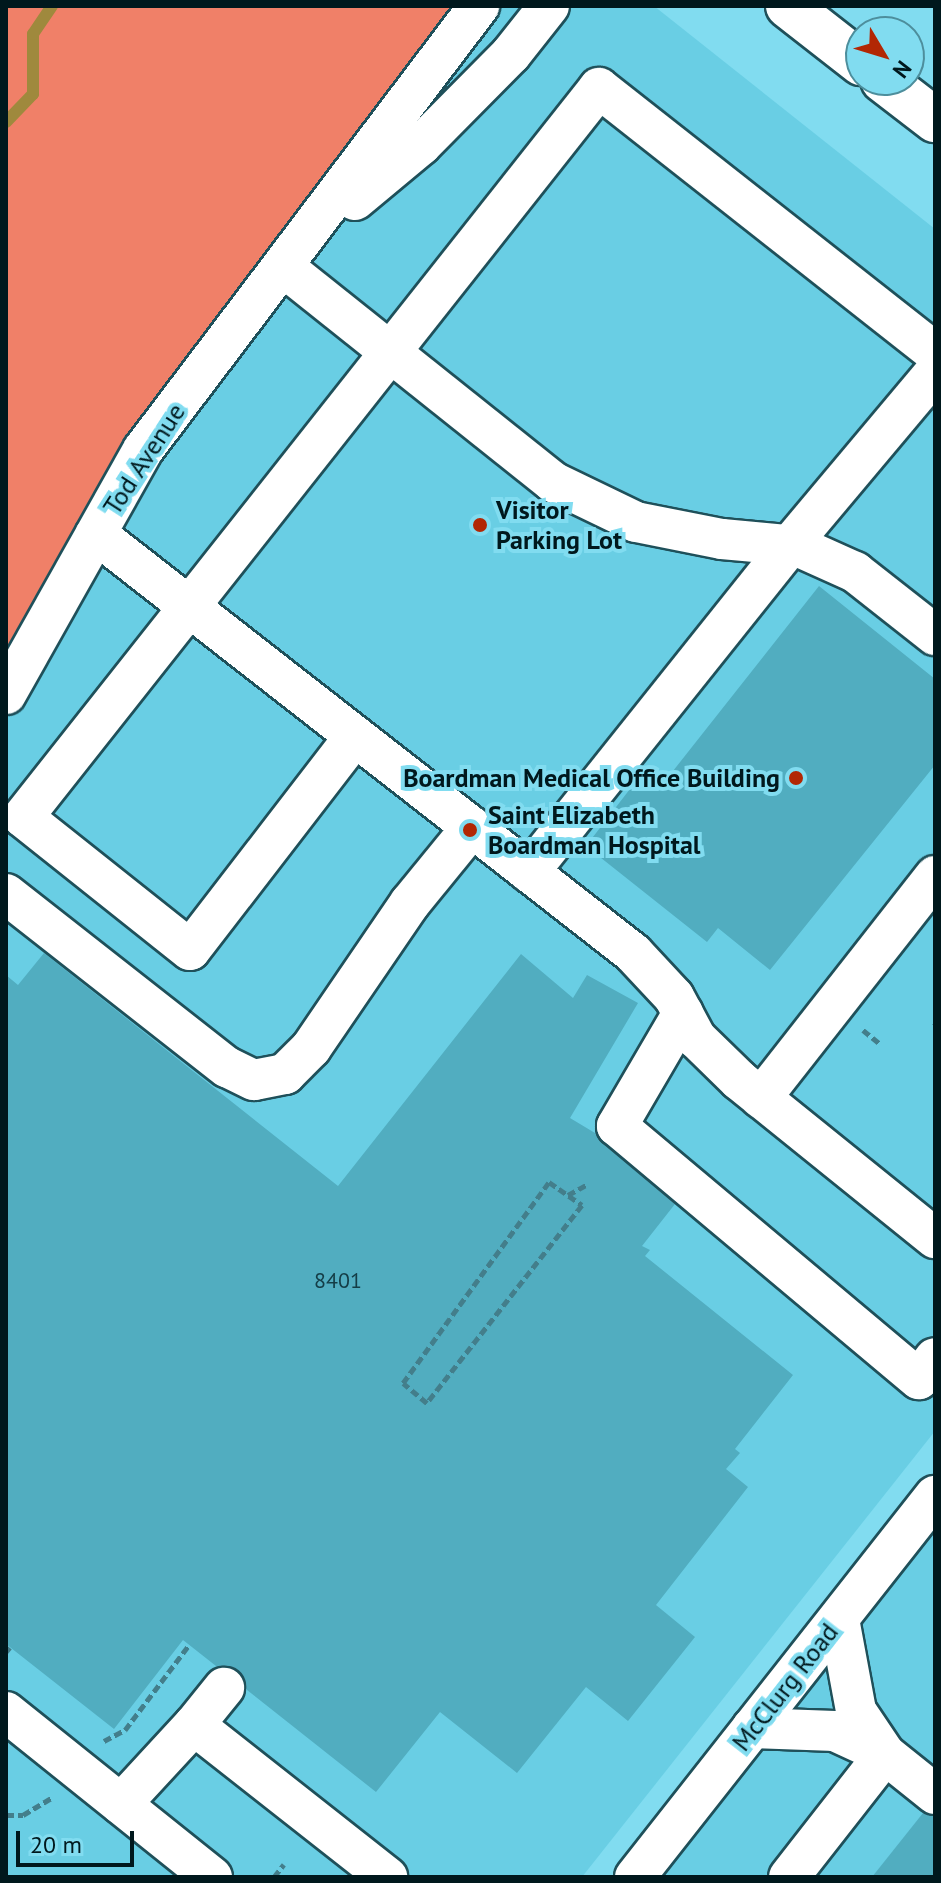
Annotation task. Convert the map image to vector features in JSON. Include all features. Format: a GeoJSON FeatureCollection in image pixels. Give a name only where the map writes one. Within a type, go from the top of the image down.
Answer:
{"type":"FeatureCollection","features":[{"type":"Feature","properties":{"kind":"main road"},"geometry":{"type":"LineString","coordinates":[[794,8],[845,50]]}},
{"type":"Feature","properties":{"kind":"main road"},"geometry":{"type":"LineString","coordinates":[[904,96],[935,120]]}},
{"type":"Feature","properties":{"kind":"street","name":"Tod Avenue"},"geometry":{"type":"LineString","coordinates":[[6,694],[143,450],[295,254],[479,6]]}},
{"type":"Feature","properties":{"kind":"street","name":"Tod Avenue"},"geometry":{"type":"LineString","coordinates":[[295,254],[421,145],[511,54],[549,6]]}},
{"type":"Feature","properties":{"kind":"street"},"geometry":{"type":"LineString","coordinates":[[355,736],[190,950],[23,817],[599,88],[935,352]]}},
{"type":"Feature","properties":{"kind":"street"},"geometry":{"type":"LineString","coordinates":[[295,254],[391,354],[553,482],[636,522],[722,539],[790,545],[855,572],[935,635]]}},
{"type":"Feature","properties":{"kind":"street"},"geometry":{"type":"LineString","coordinates":[[529,872],[790,545],[935,372]]}},
{"type":"Feature","properties":{"kind":"street"},"geometry":{"type":"LineString","coordinates":[[96,534],[633,953],[683,1013],[696,1038],[761,1098],[935,1238]]}},
{"type":"Feature","properties":{"kind":"street"},"geometry":{"type":"LineString","coordinates":[[6,894],[227,1067],[254,1080],[285,1074],[311,1048],[410,903],[472,827]]}},
{"type":"Feature","properties":{"kind":"street"},"geometry":{"type":"LineString","coordinates":[[761,1098],[935,876]]}},
{"type":"Feature","properties":{"kind":"street"},"geometry":{"type":"LineString","coordinates":[[683,1013],[617,1126],[919,1379],[935,1358]]}},
{"type":"Feature","properties":{"kind":"street","name":"McClurg Road"},"geometry":{"type":"LineString","coordinates":[[635,1877],[935,1496]]}},
{"type":"Feature","properties":{"kind":"street"},"geometry":{"type":"LineString","coordinates":[[839,1619],[856,1711],[885,1754]]}},
{"type":"Feature","properties":{"kind":"street"},"geometry":{"type":"LineString","coordinates":[[121,1804],[224,1688]]}},
{"type":"Feature","properties":{"kind":"street"},"geometry":{"type":"LineString","coordinates":[[6,1712],[212,1877]]}},
{"type":"Feature","properties":{"kind":"street"},"geometry":{"type":"LineString","coordinates":[[194,1725],[387,1877]]}},
{"type":"Feature","properties":{"kind":"street"},"geometry":{"type":"LineString","coordinates":[[752,1728],[835,1731],[885,1754],[935,1794]]}},
{"type":"Feature","properties":{"kind":"street"},"geometry":{"type":"LineString","coordinates":[[789,1877],[885,1754]]}},
{"type":"Feature","properties":{"kind":"path"},"geometry":{"type":"LineString","coordinates":[[856,1024],[879,1043]]}},
{"type":"Feature","properties":{"kind":"path"},"geometry":{"type":"LineString","coordinates":[[549,1182],[568,1195],[582,1205],[427,1403],[403,1383],[549,1182]]}},
{"type":"Feature","properties":{"kind":"path"},"geometry":{"type":"LineString","coordinates":[[568,1195],[588,1184]]}},
{"type":"Feature","properties":{"kind":"path"},"geometry":{"type":"LineString","coordinates":[[125,1730],[189,1645]]}},
{"type":"Feature","properties":{"kind":"path"},"geometry":{"type":"LineString","coordinates":[[274,1877],[284,1864]]}},
{"type":"Feature","properties":{"kind":"shaded area","name":"Saint Elizabeth Boardman Hospital"},"geometry":{"type":"Polygon","coordinates":[[[6,6],[654,6],[935,229],[935,1431],[582,1877],[6,1877],[6,6]]]}},
{"type":"Feature","properties":{"kind":"shaded area"},"geometry":{"type":"Polygon","coordinates":[[[6,6],[461,6],[119,450],[6,658],[6,6]]]}},
{"type":"Feature","properties":{"kind":"shaded area"},"geometry":{"type":"Polygon","coordinates":[[[935,1496],[935,1877],[635,1877],[935,1496]]]}},
{"type":"Feature","properties":{"kind":"building","name":"Boardman Medical Office Building"},"geometry":{"type":"Polygon","coordinates":[[[819,586],[935,679],[935,765],[770,970],[718,928],[707,942],[586,846],[640,776],[658,790],[819,586]]]}},
{"type":"Feature","properties":{"kind":"building"},"geometry":{"type":"Polygon","coordinates":[[[44,953],[338,1186],[521,954],[573,998],[587,975],[638,1003],[570,1118],[595,1133],[675,1204],[642,1246],[650,1250],[645,1256],[793,1375],[735,1449],[740,1453],[726,1469],[748,1487],[656,1605],[695,1637],[628,1721],[586,1687],[517,1773],[440,1712],[376,1792],[247,1690],[238,1670],[216,1666],[183,1640],[114,1729],[6,1644],[6,975],[18,985],[44,953]]]}},
{"type":"Feature","properties":{"kind":"building"},"geometry":{"type":"Polygon","coordinates":[[[923,1813],[935,1816],[935,1877],[872,1877],[923,1813]]]}},
{"type":"Feature","properties":{"kind":"waterway"},"geometry":{"type":"LineString","coordinates":[[6,122],[33,94],[33,34],[52,6]]}},
{"type":"Feature","properties":{"kind":"place","name":"Visitor Parking Lot"},"geometry":{"type":"Point","coordinates":[480,525]}},
{"type":"Feature","properties":{"kind":"place","name":"Boardman Medical Office Building"},"geometry":{"type":"Point","coordinates":[796,778]}},
{"type":"Feature","properties":{"kind":"place","name":"Saint Elizabeth Boardman Hospital"},"geometry":{"type":"Point","coordinates":[470,830]}}]}
